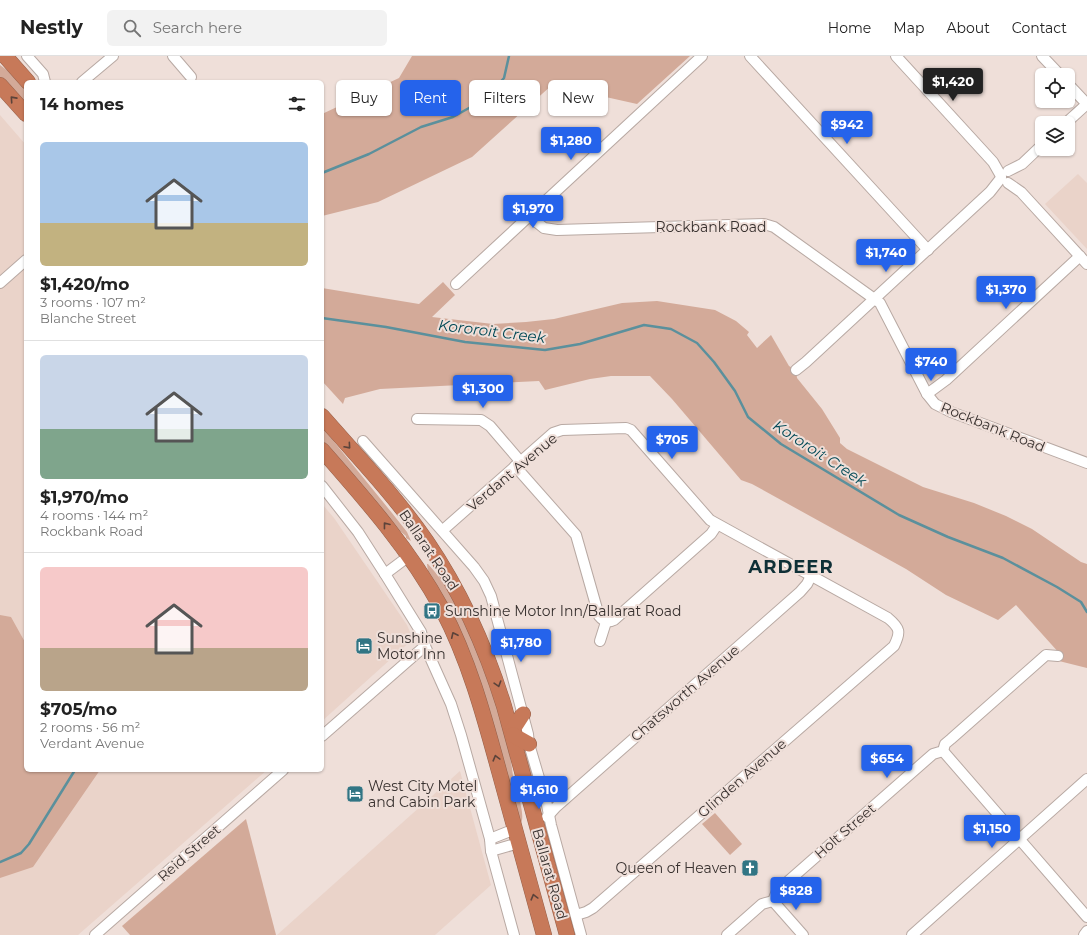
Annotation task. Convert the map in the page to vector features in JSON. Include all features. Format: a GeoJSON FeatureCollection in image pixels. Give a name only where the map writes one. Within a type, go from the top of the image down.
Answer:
{"type":"FeatureCollection","features":[{"type":"Feature","properties":{"kind":"highway"},"geometry":{"type":"LineString","coordinates":[[5,56],[26,80]]}},
{"type":"Feature","properties":{"kind":"highway"},"geometry":{"type":"LineString","coordinates":[[0,85],[24,112]]}},
{"type":"Feature","properties":{"kind":"highway","name":"Ballarat Road"},"geometry":{"type":"LineString","coordinates":[[324,418],[395,500],[427,542],[459,594],[473,622],[494,674],[512,733],[567,935]]}},
{"type":"Feature","properties":{"kind":"highway","name":"Ballarat Road"},"geometry":{"type":"LineString","coordinates":[[324,452],[376,512],[409,556],[442,609],[461,650],[478,697],[544,935]]}},
{"type":"Feature","properties":{"kind":"highway"},"geometry":{"type":"LineString","coordinates":[[409,556],[427,542]]}},
{"type":"Feature","properties":{"kind":"highway"},"geometry":{"type":"LineString","coordinates":[[523,714],[512,733],[529,744]]}},
{"type":"Feature","properties":{"kind":"highway"},"geometry":{"type":"LineString","coordinates":[[517,836],[524,825],[536,823]]}},
{"type":"Feature","properties":{"kind":"street"},"geometry":{"type":"LineString","coordinates":[[27,56],[43,74],[44,80]]}},
{"type":"Feature","properties":{"kind":"street"},"geometry":{"type":"LineString","coordinates":[[84,80],[113,56]]}},
{"type":"Feature","properties":{"kind":"street"},"geometry":{"type":"LineString","coordinates":[[173,56],[191,77]]}},
{"type":"Feature","properties":{"kind":"street"},"geometry":{"type":"LineString","coordinates":[[456,284],[702,56]]}},
{"type":"Feature","properties":{"kind":"street"},"geometry":{"type":"LineString","coordinates":[[750,56],[928,250]]}},
{"type":"Feature","properties":{"kind":"street"},"geometry":{"type":"LineString","coordinates":[[896,56],[1084,260],[929,396]]}},
{"type":"Feature","properties":{"kind":"street"},"geometry":{"type":"LineString","coordinates":[[1042,56],[1053,68]]}},
{"type":"Feature","properties":{"kind":"street"},"geometry":{"type":"LineString","coordinates":[[1074,116],[1086,106],[1075,93]]}},
{"type":"Feature","properties":{"kind":"street"},"geometry":{"type":"LineString","coordinates":[[796,370],[1035,152]]}},
{"type":"Feature","properties":{"kind":"street","name":"Rockbank Road"},"geometry":{"type":"LineString","coordinates":[[531,214],[550,229],[769,225],[774,227],[882,305],[929,396],[935,404],[944,409],[1087,463]]}},
{"type":"Feature","properties":{"kind":"street"},"geometry":{"type":"LineString","coordinates":[[0,283],[24,262]]}},
{"type":"Feature","properties":{"kind":"street"},"geometry":{"type":"LineString","coordinates":[[417,419],[480,420],[490,426],[518,464],[576,535],[599,616],[606,622]]}},
{"type":"Feature","properties":{"kind":"street","name":"Verdant Avenue"},"geometry":{"type":"LineString","coordinates":[[443,530],[553,433],[562,430],[626,428],[631,430],[710,520],[888,618],[895,624],[899,631]]}},
{"type":"Feature","properties":{"kind":"street","name":"Ballarat Road"},"geometry":{"type":"LineString","coordinates":[[363,441],[474,566],[492,596],[523,714],[529,744],[551,810],[551,825],[581,935]]}},
{"type":"Feature","properties":{"kind":"street"},"geometry":{"type":"LineString","coordinates":[[324,489],[358,532],[386,574],[421,632],[425,646],[451,704],[461,735],[490,839],[491,851],[514,935]]}},
{"type":"Feature","properties":{"kind":"street"},"geometry":{"type":"LineString","coordinates":[[606,622],[614,620],[711,534],[717,525]]}},
{"type":"Feature","properties":{"kind":"street"},"geometry":{"type":"LineString","coordinates":[[386,574],[409,556]]}},
{"type":"Feature","properties":{"kind":"street","name":"Chatsworth Avenue"},"geometry":{"type":"LineString","coordinates":[[536,823],[540,812],[551,810],[800,592],[807,584],[810,576]]}},
{"type":"Feature","properties":{"kind":"street"},"geometry":{"type":"LineString","coordinates":[[600,641],[606,622]]}},
{"type":"Feature","properties":{"kind":"street","name":"Glinden Avenue"},"geometry":{"type":"LineString","coordinates":[[576,915],[593,908],[894,646],[899,631]]}},
{"type":"Feature","properties":{"kind":"street"},"geometry":{"type":"LineString","coordinates":[[324,734],[425,646]]}},
{"type":"Feature","properties":{"kind":"street","name":"Holt Street"},"geometry":{"type":"LineString","coordinates":[[727,935],[762,904],[773,901],[777,891],[933,754],[943,751],[945,744],[1046,655],[1058,656]]}},
{"type":"Feature","properties":{"kind":"street"},"geometry":{"type":"LineString","coordinates":[[943,751],[1087,917]]}},
{"type":"Feature","properties":{"kind":"street","name":"Reid Street"},"geometry":{"type":"LineString","coordinates":[[95,935],[281,772]]}},
{"type":"Feature","properties":{"kind":"street"},"geometry":{"type":"LineString","coordinates":[[912,935],[1087,779]]}},
{"type":"Feature","properties":{"kind":"street"},"geometry":{"type":"LineString","coordinates":[[490,839],[517,836]]}},
{"type":"Feature","properties":{"kind":"street"},"geometry":{"type":"LineString","coordinates":[[491,851],[517,836]]}},
{"type":"Feature","properties":{"kind":"street"},"geometry":{"type":"LineString","coordinates":[[773,901],[803,935]]}},
{"type":"Feature","properties":{"kind":"street"},"geometry":{"type":"LineString","coordinates":[[1084,935],[1087,931]]}},
{"type":"Feature","properties":{"kind":"shaded area"},"geometry":{"type":"Polygon","coordinates":[[[412,56],[690,56],[637,104],[608,98],[608,80],[548,80],[548,89],[540,96],[540,80],[469,80],[469,116],[518,116],[472,157],[378,202],[324,216],[324,113],[336,107],[336,116],[392,116],[392,81],[399,78],[412,56]]]}},
{"type":"Feature","properties":{"kind":"shaded area"},"geometry":{"type":"Polygon","coordinates":[[[0,65],[24,88],[24,105],[0,78],[0,65]]]}},
{"type":"Feature","properties":{"kind":"shaded area"},"geometry":{"type":"Polygon","coordinates":[[[0,115],[24,143],[24,772],[265,772],[78,935],[0,935],[0,115]]]}},
{"type":"Feature","properties":{"kind":"shaded area"},"geometry":{"type":"Polygon","coordinates":[[[1078,174],[1087,183],[1087,249],[1045,204],[1078,174]]]}},
{"type":"Feature","properties":{"kind":"shaded area"},"geometry":{"type":"Polygon","coordinates":[[[443,282],[455,295],[432,317],[493,324],[526,322],[554,319],[622,303],[657,301],[715,310],[736,321],[749,332],[747,335],[757,348],[771,335],[789,366],[796,370],[797,378],[822,409],[840,438],[840,443],[847,449],[923,487],[974,503],[1006,516],[1032,529],[1081,562],[1087,564],[1087,668],[1059,661],[1060,654],[1016,605],[998,620],[946,595],[906,569],[752,484],[741,480],[672,399],[650,376],[611,376],[590,379],[545,390],[539,381],[380,389],[345,398],[343,404],[324,383],[324,288],[419,304],[443,282]]]}},
{"type":"Feature","properties":{"kind":"shaded area"},"geometry":{"type":"Polygon","coordinates":[[[324,429],[407,532],[411,541],[395,527],[324,443],[324,429]]]}},
{"type":"Feature","properties":{"kind":"shaded area","name":"Sunshine Motor Inn"},"geometry":{"type":"Polygon","coordinates":[[[324,506],[334,518],[407,625],[413,639],[324,719],[324,506]]]}},
{"type":"Feature","properties":{"kind":"shaded area"},"geometry":{"type":"Polygon","coordinates":[[[427,564],[447,589],[463,617],[481,661],[505,733],[513,776],[521,807],[521,823],[428,572],[427,564]]]}},
{"type":"Feature","properties":{"kind":"shaded area"},"geometry":{"type":"Polygon","coordinates":[[[0,615],[11,617],[24,640],[24,772],[99,772],[33,867],[0,878],[0,615]]]}},
{"type":"Feature","properties":{"kind":"shaded area"},"geometry":{"type":"Polygon","coordinates":[[[526,752],[539,792],[540,802],[538,803],[524,753],[526,752]]]}},
{"type":"Feature","properties":{"kind":"shaded area"},"geometry":{"type":"Polygon","coordinates":[[[460,771],[491,885],[435,935],[277,935],[460,771]]]}},
{"type":"Feature","properties":{"kind":"shaded area"},"geometry":{"type":"Polygon","coordinates":[[[715,813],[742,844],[730,855],[702,824],[715,813]]]}},
{"type":"Feature","properties":{"kind":"shaded area"},"geometry":{"type":"Polygon","coordinates":[[[246,819],[276,935],[130,935],[122,926],[246,819]]]}},
{"type":"Feature","properties":{"kind":"waterway","name":"Kororoit Creek"},"geometry":{"type":"LineString","coordinates":[[324,172],[369,154],[421,127],[453,117],[485,99],[504,78],[509,56]]}},
{"type":"Feature","properties":{"kind":"waterway","name":"Kororoit Creek"},"geometry":{"type":"LineString","coordinates":[[324,318],[386,327],[465,342],[545,350],[580,344],[644,325],[671,329],[697,343],[714,362],[735,391],[748,417],[781,444],[899,515],[948,537],[1003,558],[1057,587],[1081,602],[1087,612]]}},
{"type":"Feature","properties":{"kind":"waterway"},"geometry":{"type":"LineString","coordinates":[[0,862],[21,853],[29,844],[74,772]]}},
{"type":"Feature","properties":{"kind":"place","name":"Sunshine Motor Inn/Ballarat Road"},"geometry":{"type":"Point","coordinates":[432,611]}},
{"type":"Feature","properties":{"kind":"place","name":"Sunshine Motor Inn"},"geometry":{"type":"Point","coordinates":[364,646]}},
{"type":"Feature","properties":{"kind":"place","name":"West City Motel and Cabin Park"},"geometry":{"type":"Point","coordinates":[355,794]}},
{"type":"Feature","properties":{"kind":"place","name":"Queen of Heaven"},"geometry":{"type":"Point","coordinates":[750,868]}},
{"type":"Feature","properties":{"kind":"district","name":"ARDEER"},"geometry":{"type":"Point","coordinates":[791,567]}}]}
